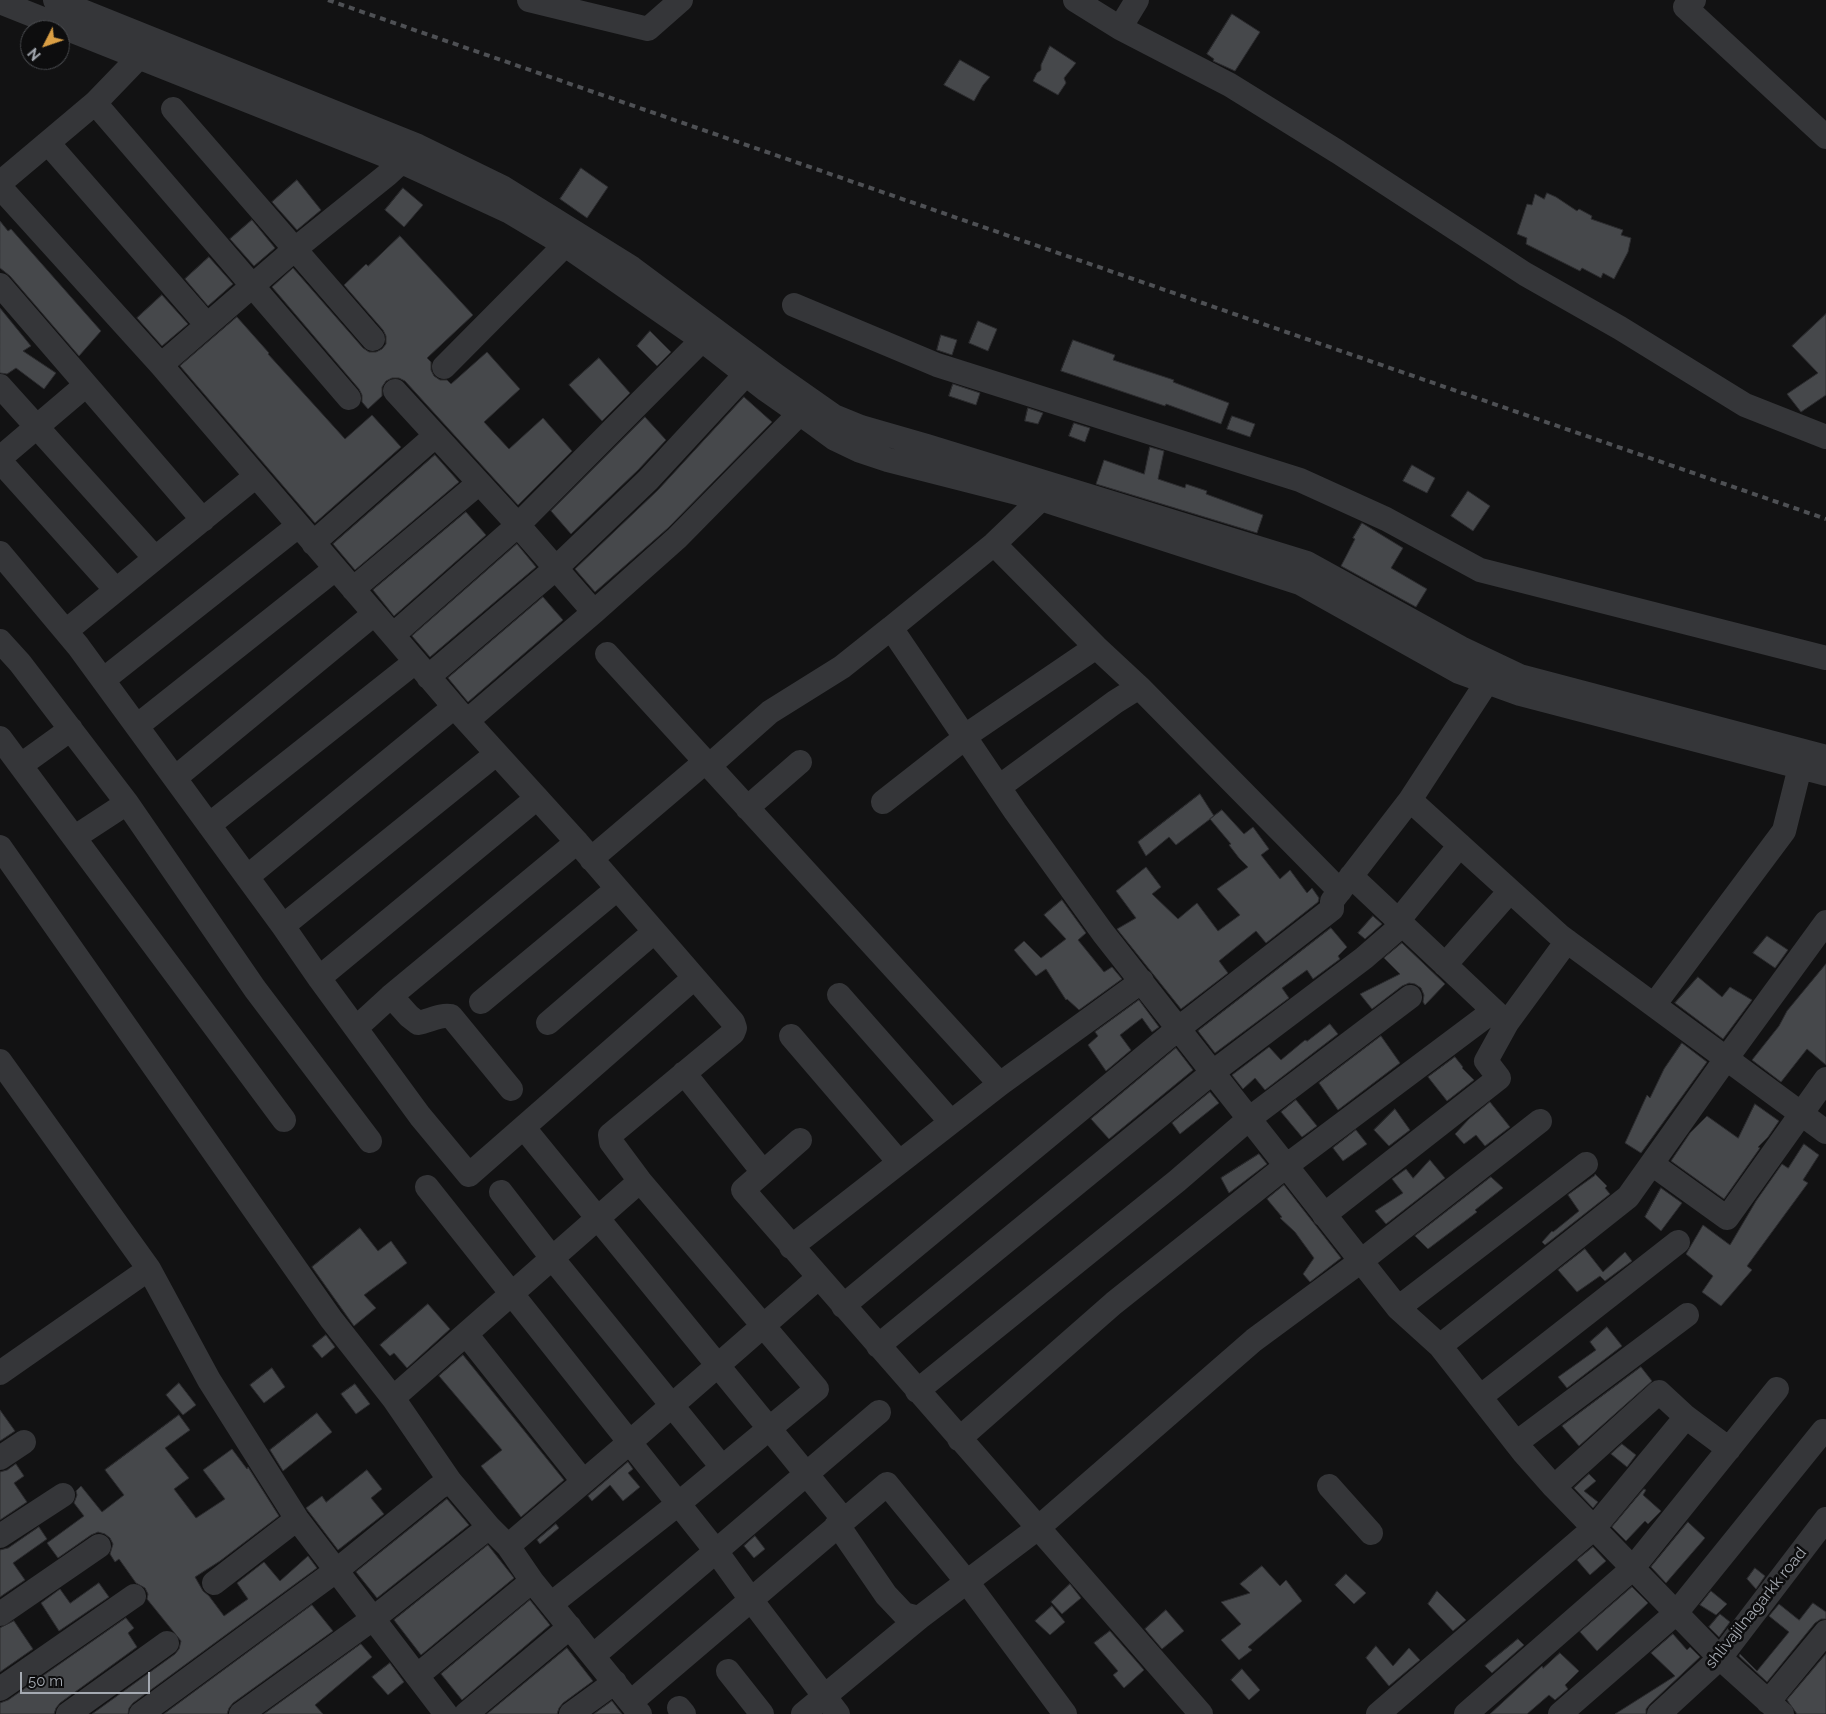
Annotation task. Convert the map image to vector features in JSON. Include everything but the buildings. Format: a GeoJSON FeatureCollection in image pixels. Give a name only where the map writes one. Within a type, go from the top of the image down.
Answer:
{"type":"FeatureCollection","features":[{"type":"Feature","properties":{"kind":"street"},"geometry":{"type":"LineString","coordinates":[[55,0],[148,49]]}},
{"type":"Feature","properties":{"kind":"street"},"geometry":{"type":"LineString","coordinates":[[529,0],[648,29],[681,0]]}},
{"type":"Feature","properties":{"kind":"street"},"geometry":{"type":"LineString","coordinates":[[1075,0],[1120,28],[1230,85],[1338,152],[1524,274],[1620,328],[1745,405],[1826,437]]}},
{"type":"Feature","properties":{"kind":"street"},"geometry":{"type":"LineString","coordinates":[[1120,28],[1137,0]]}},
{"type":"Feature","properties":{"kind":"street"},"geometry":{"type":"LineString","coordinates":[[1694,0],[1685,7],[1826,137]]}},
{"type":"Feature","properties":{"kind":"street"},"geometry":{"type":"LineString","coordinates":[[0,2],[148,49],[410,154],[502,187],[632,268],[707,334],[746,374],[806,407],[861,427],[1307,563],[1461,648],[1520,694],[1826,774]]}},
{"type":"Feature","properties":{"kind":"street"},"geometry":{"type":"LineString","coordinates":[[0,183],[95,103],[148,49]]}},
{"type":"Feature","properties":{"kind":"street"},"geometry":{"type":"LineString","coordinates":[[95,103],[349,398]]}},
{"type":"Feature","properties":{"kind":"street"},"geometry":{"type":"LineString","coordinates":[[173,109],[373,339]]}},
{"type":"Feature","properties":{"kind":"street"},"geometry":{"type":"LineString","coordinates":[[48,143],[208,325]]}},
{"type":"Feature","properties":{"kind":"street"},"geometry":{"type":"LineString","coordinates":[[410,154],[508,210],[707,334],[806,407],[835,439],[858,450],[888,460],[1041,499],[1300,583],[1459,672],[1520,676],[1826,757]]}},
{"type":"Feature","properties":{"kind":"street"},"geometry":{"type":"LineString","coordinates":[[161,365],[410,154]]}},
{"type":"Feature","properties":{"kind":"street"},"geometry":{"type":"LineString","coordinates":[[0,187],[161,365],[461,714],[584,850],[733,1022],[735,1028],[733,1033],[610,1135],[611,1142],[640,1181],[817,1389],[678,1504],[551,1604]]}},
{"type":"Feature","properties":{"kind":"street"},"geometry":{"type":"LineString","coordinates":[[444,367],[565,245]]}},
{"type":"Feature","properties":{"kind":"street"},"geometry":{"type":"LineString","coordinates":[[0,286],[202,520]]}},
{"type":"Feature","properties":{"kind":"street"},"geometry":{"type":"LineString","coordinates":[[794,305],[937,365],[1300,480],[1386,519],[1480,570],[1826,658]]}},
{"type":"Feature","properties":{"kind":"street"},"geometry":{"type":"LineString","coordinates":[[393,635],[518,525],[707,334]]}},
{"type":"Feature","properties":{"kind":"street"},"geometry":{"type":"LineString","coordinates":[[209,825],[555,569],[648,480],[746,374]]}},
{"type":"Feature","properties":{"kind":"street"},"geometry":{"type":"LineString","coordinates":[[86,385],[36,426],[0,460],[116,590]]}},
{"type":"Feature","properties":{"kind":"street"},"geometry":{"type":"LineString","coordinates":[[0,386],[155,558]]}},
{"type":"Feature","properties":{"kind":"street"},"geometry":{"type":"LineString","coordinates":[[395,391],[518,525],[594,612]]}},
{"type":"Feature","properties":{"kind":"street"},"geometry":{"type":"LineString","coordinates":[[247,876],[594,612],[677,538],[806,407]]}},
{"type":"Feature","properties":{"kind":"street"},"geometry":{"type":"LineString","coordinates":[[103,680],[305,534],[435,436]]}},
{"type":"Feature","properties":{"kind":"street"},"geometry":{"type":"LineString","coordinates":[[66,631],[256,476]]}},
{"type":"Feature","properties":{"kind":"street"},"geometry":{"type":"LineString","coordinates":[[353,589],[479,483]]}},
{"type":"Feature","properties":{"kind":"street"},"geometry":{"type":"LineString","coordinates":[[356,1028],[391,996],[584,850],[707,764],[770,712],[842,667],[994,544],[1041,499]]}},
{"type":"Feature","properties":{"kind":"street"},"geometry":{"type":"LineString","coordinates":[[994,544],[1096,647],[1345,884],[1400,923],[1500,1017]]}},
{"type":"Feature","properties":{"kind":"street"},"geometry":{"type":"LineString","coordinates":[[0,553],[66,631],[103,680],[420,1116],[469,1175],[694,978]]}},
{"type":"Feature","properties":{"kind":"street"},"geometry":{"type":"LineString","coordinates":[[137,726],[335,569]]}},
{"type":"Feature","properties":{"kind":"street"},"geometry":{"type":"LineString","coordinates":[[174,778],[374,614]]}},
{"type":"Feature","properties":{"kind":"street"},"geometry":{"type":"LineString","coordinates":[[891,628],[999,787],[1103,933],[1398,1308],[1440,1346],[1516,1443],[1554,1486],[1632,1569],[1720,1658],[1775,1708],[1818,1658],[1826,1632]]}},
{"type":"Feature","properties":{"kind":"street"},"geometry":{"type":"LineString","coordinates":[[0,641],[20,662],[127,803],[255,989],[370,1141]]}},
{"type":"Feature","properties":{"kind":"street"},"geometry":{"type":"LineString","coordinates":[[883,802],[971,732],[1096,647]]}},
{"type":"Feature","properties":{"kind":"street"},"geometry":{"type":"LineString","coordinates":[[607,654],[1000,1084]]}},
{"type":"Feature","properties":{"kind":"street"},"geometry":{"type":"LineString","coordinates":[[843,1306],[1179,1028],[1332,909],[1332,901],[1410,800],[1491,673]]}},
{"type":"Feature","properties":{"kind":"street"},"geometry":{"type":"LineString","coordinates":[[999,787],[1114,702],[1140,687]]}},
{"type":"Feature","properties":{"kind":"street"},"geometry":{"type":"LineString","coordinates":[[21,765],[71,729]]}},
{"type":"Feature","properties":{"kind":"street"},"geometry":{"type":"LineString","coordinates":[[0,738],[284,1120]]}},
{"type":"Feature","properties":{"kind":"street"},"geometry":{"type":"LineString","coordinates":[[283,926],[496,754]]}},
{"type":"Feature","properties":{"kind":"street"},"geometry":{"type":"LineString","coordinates":[[748,808],[800,762]]}},
{"type":"Feature","properties":{"kind":"street"},"geometry":{"type":"LineString","coordinates":[[1654,1006],[1784,831],[1800,767]]}},
{"type":"Feature","properties":{"kind":"street"},"geometry":{"type":"LineString","coordinates":[[319,978],[537,798]]}},
{"type":"Feature","properties":{"kind":"street"},"geometry":{"type":"LineString","coordinates":[[1410,800],[1567,941],[1826,1132]]}},
{"type":"Feature","properties":{"kind":"street"},"geometry":{"type":"LineString","coordinates":[[75,837],[127,803]]}},
{"type":"Feature","properties":{"kind":"street"},"geometry":{"type":"LineString","coordinates":[[878,1346],[1214,1072],[1364,958],[1400,923],[1460,846]]}},
{"type":"Feature","properties":{"kind":"street"},"geometry":{"type":"LineString","coordinates":[[0,847],[331,1319],[393,1398],[450,1481],[488,1527],[508,1546],[532,1581],[635,1708],[752,1600],[887,1484],[967,1582],[1065,1714]]}},
{"type":"Feature","properties":{"kind":"street"},"geometry":{"type":"LineString","coordinates":[[481,1002],[617,889]]}},
{"type":"Feature","properties":{"kind":"street"},"geometry":{"type":"LineString","coordinates":[[1445,965],[1510,891]]}},
{"type":"Feature","properties":{"kind":"street"},"geometry":{"type":"LineString","coordinates":[[1440,1346],[1628,1197],[1726,1058],[1826,922]]}},
{"type":"Feature","properties":{"kind":"street"},"geometry":{"type":"LineString","coordinates":[[548,1023],[654,932]]}},
{"type":"Feature","properties":{"kind":"street"},"geometry":{"type":"LineString","coordinates":[[959,1439],[1114,1302],[1286,1166],[1500,1017],[1567,941]]}},
{"type":"Feature","properties":{"kind":"street"},"geometry":{"type":"LineString","coordinates":[[791,1247],[1000,1084],[1142,981]]}},
{"type":"Feature","properties":{"kind":"street"},"geometry":{"type":"LineString","coordinates":[[840,995],[951,1122]]}},
{"type":"Feature","properties":{"kind":"street"},"geometry":{"type":"LineString","coordinates":[[391,996],[418,1023],[445,1015],[451,1016],[511,1090]]}},
{"type":"Feature","properties":{"kind":"street"},"geometry":{"type":"LineString","coordinates":[[917,1391],[1177,1181],[1250,1118],[1410,997]]}},
{"type":"Feature","properties":{"kind":"street"},"geometry":{"type":"LineString","coordinates":[[1324,1216],[1499,1078],[1486,1061],[1500,1017]]}},
{"type":"Feature","properties":{"kind":"street"},"geometry":{"type":"LineString","coordinates":[[791,1036],[899,1162]]}},
{"type":"Feature","properties":{"kind":"street"},"geometry":{"type":"LineString","coordinates":[[0,1061],[148,1268],[209,1380],[298,1519],[446,1714]]}},
{"type":"Feature","properties":{"kind":"street"},"geometry":{"type":"LineString","coordinates":[[684,1073],[763,1172]]}},
{"type":"Feature","properties":{"kind":"street"},"geometry":{"type":"LineString","coordinates":[[1652,1164],[1727,1218],[1826,1079]]}},
{"type":"Feature","properties":{"kind":"street"},"geometry":{"type":"LineString","coordinates":[[803,1714],[832,1705],[919,1618],[1038,1528],[1254,1340],[1361,1260],[1540,1121]]}},
{"type":"Feature","properties":{"kind":"street"},"geometry":{"type":"LineString","coordinates":[[524,1128],[806,1473],[840,1523],[844,1534],[886,1595],[904,1614],[919,1618]]}},
{"type":"Feature","properties":{"kind":"street"},"geometry":{"type":"LineString","coordinates":[[800,1140],[743,1190],[959,1439],[1202,1714]]}},
{"type":"Feature","properties":{"kind":"street"},"geometry":{"type":"LineString","coordinates":[[1398,1308],[1586,1164]]}},
{"type":"Feature","properties":{"kind":"street"},"geometry":{"type":"LineString","coordinates":[[393,1398],[640,1181]]}},
{"type":"Feature","properties":{"kind":"street"},"geometry":{"type":"LineString","coordinates":[[427,1187],[716,1551],[832,1705]]}},
{"type":"Feature","properties":{"kind":"street"},"geometry":{"type":"LineString","coordinates":[[501,1192],[552,1258],[722,1467]]}},
{"type":"Feature","properties":{"kind":"street"},"geometry":{"type":"LineString","coordinates":[[1480,1397],[1678,1242]]}},
{"type":"Feature","properties":{"kind":"street"},"geometry":{"type":"LineString","coordinates":[[0,1372],[148,1268]]}},
{"type":"Feature","properties":{"kind":"street"},"geometry":{"type":"LineString","coordinates":[[508,1546],[818,1278]]}},
{"type":"Feature","properties":{"kind":"street"},"geometry":{"type":"LineString","coordinates":[[1516,1443],[1687,1315]]}},
{"type":"Feature","properties":{"kind":"street"},"geometry":{"type":"LineString","coordinates":[[466,1334],[583,1480]]}},
{"type":"Feature","properties":{"kind":"street"},"geometry":{"type":"LineString","coordinates":[[1466,1714],[1632,1569],[1777,1389]]}},
{"type":"Feature","properties":{"kind":"street"},"geometry":{"type":"LineString","coordinates":[[1554,1486],[1659,1392],[1686,1417],[1729,1449]]}},
{"type":"Feature","properties":{"kind":"street"},"geometry":{"type":"LineString","coordinates":[[594,1656],[879,1412]]}},
{"type":"Feature","properties":{"kind":"street"},"geometry":{"type":"LineString","coordinates":[[1378,1714],[1594,1528],[1686,1417]]}},
{"type":"Feature","properties":{"kind":"street"},"geometry":{"type":"LineString","coordinates":[[1560,1714],[1676,1613],[1823,1431]]}},
{"type":"Feature","properties":{"kind":"street"},"geometry":{"type":"LineString","coordinates":[[0,1458],[24,1442]]}},
{"type":"Feature","properties":{"kind":"street"},"geometry":{"type":"LineString","coordinates":[[141,1714],[337,1570],[438,1488],[450,1481]]}},
{"type":"Feature","properties":{"kind":"street"},"geometry":{"type":"LineString","coordinates":[[1329,1486],[1371,1533]]}},
{"type":"Feature","properties":{"kind":"street"},"geometry":{"type":"LineString","coordinates":[[0,1536],[63,1495]]}},
{"type":"Feature","properties":{"kind":"street"},"geometry":{"type":"LineString","coordinates":[[214,1583],[298,1519]]}},
{"type":"Feature","properties":{"kind":"street","name":"shlivajilnagarkk road"},"geometry":{"type":"LineString","coordinates":[[1659,1714],[1720,1658],[1826,1519]]}},
{"type":"Feature","properties":{"kind":"street"},"geometry":{"type":"LineString","coordinates":[[241,1714],[374,1618],[488,1527]]}},
{"type":"Feature","properties":{"kind":"street"},"geometry":{"type":"LineString","coordinates":[[0,1614],[99,1546]]}},
{"type":"Feature","properties":{"kind":"street"},"geometry":{"type":"LineString","coordinates":[[418,1675],[532,1581]]}},
{"type":"Feature","properties":{"kind":"street"},"geometry":{"type":"LineString","coordinates":[[0,1689],[134,1596]]}},
{"type":"Feature","properties":{"kind":"street"},"geometry":{"type":"LineString","coordinates":[[466,1714],[570,1628]]}},
{"type":"Feature","properties":{"kind":"street"},"geometry":{"type":"LineString","coordinates":[[68,1714],[167,1643]]}},
{"type":"Feature","properties":{"kind":"street"},"geometry":{"type":"LineString","coordinates":[[728,1671],[762,1714]]}},
{"type":"Feature","properties":{"kind":"street"},"geometry":{"type":"LineString","coordinates":[[571,1714],[615,1682]]}},
{"type":"Feature","properties":{"kind":"railway"},"geometry":{"type":"LineString","coordinates":[[328,0],[1826,519]]}}]}
